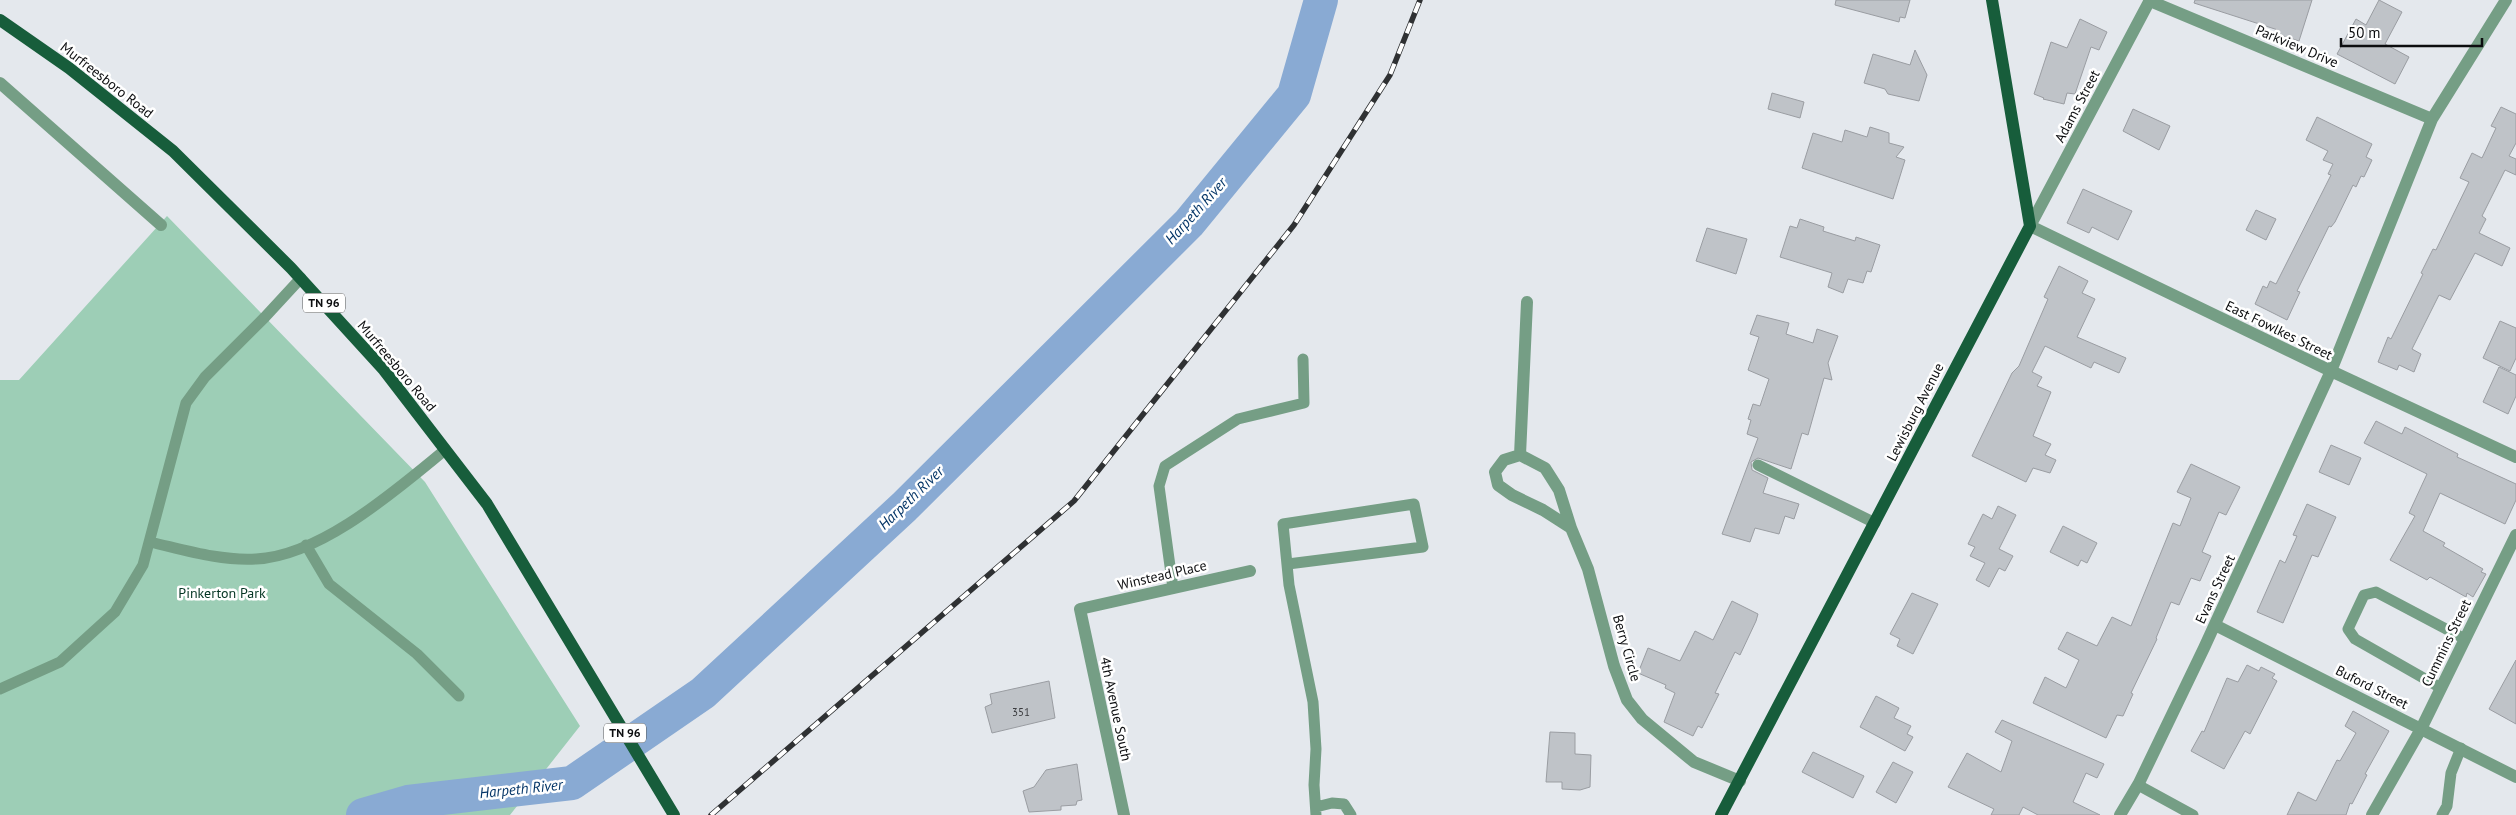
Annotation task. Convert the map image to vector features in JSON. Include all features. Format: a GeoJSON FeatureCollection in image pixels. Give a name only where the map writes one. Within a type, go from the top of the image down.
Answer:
{"type":"FeatureCollection","features":[{"type":"Feature","properties":{"kind":"main road"},"geometry":{"type":"LineString","coordinates":[[1992,0],[2030,226]]}},
{"type":"Feature","properties":{"kind":"main road","name":"Murfreesboro Road"},"geometry":{"type":"LineString","coordinates":[[0,20],[69,68],[173,151],[300,278],[384,370],[487,504],[674,815]]}},
{"type":"Feature","properties":{"kind":"main road","name":"Lewisburg Avenue"},"geometry":{"type":"LineString","coordinates":[[1721,815],[2030,226]]}},
{"type":"Feature","properties":{"kind":"street","name":"Adams Street"},"geometry":{"type":"LineString","coordinates":[[2030,226],[2150,0]]}},
{"type":"Feature","properties":{"kind":"street","name":"Parkview Drive"},"geometry":{"type":"LineString","coordinates":[[2150,0],[2432,119]]}},
{"type":"Feature","properties":{"kind":"street"},"geometry":{"type":"LineString","coordinates":[[2330,371],[2432,119],[2506,0]]}},
{"type":"Feature","properties":{"kind":"street"},"geometry":{"type":"LineString","coordinates":[[0,83],[162,225]]}},
{"type":"Feature","properties":{"kind":"street","name":"East Fowlkes Street"},"geometry":{"type":"LineString","coordinates":[[2030,226],[2330,371],[2516,457]]}},
{"type":"Feature","properties":{"kind":"street"},"geometry":{"type":"LineString","coordinates":[[1527,302],[1520,456],[1504,460],[1495,472],[1498,485],[1512,495],[1543,510],[1571,528]]}},
{"type":"Feature","properties":{"kind":"street","name":"Evans Street"},"geometry":{"type":"LineString","coordinates":[[2120,815],[2138,785],[2215,625],[2330,371]]}},
{"type":"Feature","properties":{"kind":"street","name":"Berry Circle"},"geometry":{"type":"LineString","coordinates":[[1520,456],[1546,468],[1559,490],[1571,528],[1588,569],[1614,666],[1627,700],[1642,719],[1694,762],[1740,781]]}},
{"type":"Feature","properties":{"kind":"street","name":"Cummins Street"},"geometry":{"type":"LineString","coordinates":[[2372,815],[2421,728],[2516,535]]}},
{"type":"Feature","properties":{"kind":"street","name":"Winstead Place"},"geometry":{"type":"LineString","coordinates":[[1080,609],[1250,571]]}},
{"type":"Feature","properties":{"kind":"street","name":"4th Avenue South"},"geometry":{"type":"LineString","coordinates":[[1080,609],[1124,815]]}},
{"type":"Feature","properties":{"kind":"street","name":"Buford Street"},"geometry":{"type":"LineString","coordinates":[[2215,625],[2516,777]]}},
{"type":"Feature","properties":{"kind":"lane"},"geometry":{"type":"LineString","coordinates":[[0,689],[60,662],[115,612],[143,565],[176,431],[186,403],[205,377],[265,317],[300,278]]}},
{"type":"Feature","properties":{"kind":"lane"},"geometry":{"type":"LineString","coordinates":[[1173,588],[1159,486],[1165,466],[1238,419],[1304,404],[1304,359]]}},
{"type":"Feature","properties":{"kind":"lane"},"geometry":{"type":"LineString","coordinates":[[150,542],[212,556],[256,559],[288,554],[338,530],[380,504],[445,450]]}},
{"type":"Feature","properties":{"kind":"lane"},"geometry":{"type":"LineString","coordinates":[[1758,465],[1875,523]]}},
{"type":"Feature","properties":{"kind":"lane"},"geometry":{"type":"LineString","coordinates":[[1288,564],[1423,547],[1414,504],[1283,524],[1289,585],[1313,702],[1316,749],[1314,785],[1316,811],[1332,803],[1344,804],[1351,815]]}},
{"type":"Feature","properties":{"kind":"lane"},"geometry":{"type":"LineString","coordinates":[[306,545],[329,584],[417,654],[459,696]]}},
{"type":"Feature","properties":{"kind":"lane"},"geometry":{"type":"LineString","coordinates":[[2441,688],[2355,639],[2348,629],[2364,595],[2376,592],[2465,639]]}},
{"type":"Feature","properties":{"kind":"lane"},"geometry":{"type":"LineString","coordinates":[[2442,815],[2447,806],[2451,773],[2461,748]]}},
{"type":"Feature","properties":{"kind":"lane"},"geometry":{"type":"LineString","coordinates":[[2138,785],[2193,815]]}},
{"type":"Feature","properties":{"kind":"green space","name":"Pinkerton Park"},"geometry":{"type":"Polygon","coordinates":[[[167,216],[425,482],[580,726],[510,815],[0,815],[0,380],[19,380],[167,216]]]}},
{"type":"Feature","properties":{"kind":"building"},"geometry":{"type":"Polygon","coordinates":[[[1836,0],[1910,0],[1905,18],[1900,17],[1899,22],[1835,5],[1836,0]]]}},
{"type":"Feature","properties":{"kind":"building"},"geometry":{"type":"Polygon","coordinates":[[[2195,0],[2312,0],[2299,41],[2277,34],[2278,30],[2194,3],[2195,0]]]}},
{"type":"Feature","properties":{"kind":"building"},"geometry":{"type":"Polygon","coordinates":[[[2379,0],[2402,12],[2385,44],[2409,57],[2395,84],[2337,54],[2356,19],[2366,25],[2379,0]]]}},
{"type":"Feature","properties":{"kind":"building"},"geometry":{"type":"Polygon","coordinates":[[[2080,19],[2107,32],[2099,50],[2091,47],[2075,94],[2067,93],[2064,104],[2043,99],[2034,94],[2051,42],[2067,48],[2080,19]]]}},
{"type":"Feature","properties":{"kind":"building"},"geometry":{"type":"Polygon","coordinates":[[[1915,50],[1927,75],[1919,101],[1888,94],[1885,89],[1864,83],[1873,54],[1910,65],[1915,50]]]}},
{"type":"Feature","properties":{"kind":"building"},"geometry":{"type":"Polygon","coordinates":[[[1772,93],[1804,102],[1800,118],[1768,109],[1772,93]]]}},
{"type":"Feature","properties":{"kind":"building"},"geometry":{"type":"Polygon","coordinates":[[[2501,107],[2516,114],[2516,143],[2509,156],[2516,159],[2516,175],[2505,170],[2482,216],[2486,219],[2479,233],[2510,248],[2502,266],[2475,253],[2450,300],[2439,295],[2412,349],[2421,354],[2414,372],[2399,365],[2397,370],[2378,362],[2388,337],[2391,339],[2423,274],[2421,273],[2433,249],[2436,250],[2469,182],[2460,178],[2472,153],[2482,158],[2496,128],[2491,126],[2501,107]]]}},
{"type":"Feature","properties":{"kind":"building"},"geometry":{"type":"Polygon","coordinates":[[[2133,109],[2170,126],[2159,150],[2123,131],[2133,109]]]}},
{"type":"Feature","properties":{"kind":"building"},"geometry":{"type":"Polygon","coordinates":[[[2317,117],[2372,144],[2366,157],[2372,160],[2364,177],[2361,176],[2356,187],[2353,185],[2335,222],[2331,227],[2329,226],[2297,291],[2300,292],[2287,320],[2255,304],[2263,286],[2267,288],[2270,281],[2276,284],[2331,175],[2328,174],[2333,164],[2323,160],[2328,151],[2306,140],[2317,117]]]}},
{"type":"Feature","properties":{"kind":"building"},"geometry":{"type":"Polygon","coordinates":[[[1870,127],[1889,133],[1889,143],[1904,147],[1896,157],[1905,160],[1893,199],[1802,168],[1813,133],[1842,142],[1845,130],[1867,137],[1870,127]]]}},
{"type":"Feature","properties":{"kind":"building"},"geometry":{"type":"Polygon","coordinates":[[[2083,189],[2132,211],[2118,240],[2092,227],[2089,233],[2067,223],[2083,189]]]}},
{"type":"Feature","properties":{"kind":"building"},"geometry":{"type":"Polygon","coordinates":[[[2256,210],[2276,219],[2266,240],[2246,230],[2256,210]]]}},
{"type":"Feature","properties":{"kind":"building"},"geometry":{"type":"Polygon","coordinates":[[[1800,219],[1824,227],[1823,231],[1855,241],[1856,237],[1880,245],[1871,272],[1867,271],[1863,283],[1848,279],[1843,293],[1828,287],[1832,273],[1780,257],[1790,226],[1797,228],[1800,219]]]}},
{"type":"Feature","properties":{"kind":"building"},"geometry":{"type":"Polygon","coordinates":[[[1707,228],[1747,239],[1736,274],[1696,261],[1707,228]]]}},
{"type":"Feature","properties":{"kind":"building"},"geometry":{"type":"Polygon","coordinates":[[[2059,266],[2088,281],[2082,293],[2095,299],[2077,337],[2126,358],[2119,373],[2094,362],[2091,368],[2045,346],[2032,372],[2042,377],[2037,386],[2051,392],[2033,436],[2051,444],[2045,455],[2056,460],[2050,473],[2033,468],[2026,482],[1972,456],[2012,373],[2019,366],[2048,299],[2044,297],[2059,266]]]}},
{"type":"Feature","properties":{"kind":"building"},"geometry":{"type":"Polygon","coordinates":[[[1757,315],[1789,323],[1786,334],[1813,343],[1817,329],[1838,336],[1828,363],[1832,380],[1824,378],[1808,435],[1802,433],[1791,469],[1758,458],[1751,462],[1752,470],[1768,478],[1763,493],[1799,504],[1794,519],[1785,516],[1779,534],[1755,528],[1750,542],[1722,534],[1758,438],[1747,434],[1751,420],[1748,419],[1753,404],[1760,406],[1769,379],[1748,370],[1759,337],[1750,334],[1757,315]]]}},
{"type":"Feature","properties":{"kind":"building"},"geometry":{"type":"Polygon","coordinates":[[[2500,321],[2516,328],[2516,358],[2510,371],[2483,358],[2500,321]]]}},
{"type":"Feature","properties":{"kind":"building"},"geometry":{"type":"Polygon","coordinates":[[[2499,367],[2516,375],[2516,396],[2508,414],[2483,402],[2499,367]]]}},
{"type":"Feature","properties":{"kind":"building"},"geometry":{"type":"Polygon","coordinates":[[[2376,421],[2402,434],[2405,427],[2458,454],[2457,457],[2516,484],[2516,500],[2505,524],[2440,493],[2423,531],[2445,543],[2443,546],[2483,569],[2481,572],[2486,574],[2473,597],[2467,593],[2466,597],[2430,577],[2427,580],[2390,560],[2415,516],[2409,513],[2427,474],[2364,443],[2376,421]]]}},
{"type":"Feature","properties":{"kind":"building"},"geometry":{"type":"Polygon","coordinates":[[[2331,445],[2361,458],[2349,485],[2319,472],[2331,445]]]}},
{"type":"Feature","properties":{"kind":"building"},"geometry":{"type":"Polygon","coordinates":[[[2191,464],[2240,487],[2226,515],[2219,512],[2202,552],[2211,556],[2200,581],[2191,578],[2179,605],[2171,602],[2157,639],[2131,693],[2133,694],[2123,716],[2117,715],[2106,738],[2033,703],[2045,677],[2066,688],[2079,660],[2058,649],[2067,632],[2097,646],[2112,617],[2131,626],[2173,523],[2180,526],[2191,498],[2177,492],[2191,464]]]}},
{"type":"Feature","properties":{"kind":"building"},"geometry":{"type":"Polygon","coordinates":[[[2307,504],[2336,517],[2318,557],[2312,555],[2283,623],[2257,612],[2280,560],[2285,563],[2297,536],[2293,535],[2307,504]]]}},
{"type":"Feature","properties":{"kind":"building"},"geometry":{"type":"Polygon","coordinates":[[[1998,506],[2016,515],[1999,549],[2013,556],[2005,571],[1999,568],[1989,587],[1976,580],[1985,563],[1970,556],[1975,547],[1968,544],[1983,514],[1992,519],[1998,506]]]}},
{"type":"Feature","properties":{"kind":"building"},"geometry":{"type":"Polygon","coordinates":[[[2063,526],[2097,543],[2087,563],[2081,560],[2078,566],[2050,552],[2063,526]]]}},
{"type":"Feature","properties":{"kind":"building"},"geometry":{"type":"Polygon","coordinates":[[[1912,593],[1938,604],[1913,654],[1897,646],[1900,639],[1890,634],[1912,593]]]}},
{"type":"Feature","properties":{"kind":"building"},"geometry":{"type":"Polygon","coordinates":[[[1732,601],[1758,614],[1756,621],[1740,655],[1735,652],[1715,693],[1719,694],[1702,728],[1698,726],[1693,736],[1664,722],[1675,693],[1665,688],[1666,685],[1638,673],[1648,648],[1680,661],[1695,631],[1713,640],[1732,601]]]}},
{"type":"Feature","properties":{"kind":"building"},"geometry":{"type":"Polygon","coordinates":[[[2516,660],[2516,724],[2489,709],[2516,660]]]}},
{"type":"Feature","properties":{"kind":"building"},"geometry":{"type":"Polygon","coordinates":[[[2247,665],[2259,671],[2261,667],[2275,674],[2272,678],[2277,681],[2250,734],[2245,731],[2224,769],[2191,751],[2202,731],[2204,732],[2227,678],[2238,682],[2247,665]]]}},
{"type":"Feature","properties":{"kind":"building"},"geometry":{"type":"Polygon","coordinates":[[[1049,681],[1055,718],[992,733],[985,707],[992,704],[990,694],[1049,681]]]}},
{"type":"Feature","properties":{"kind":"building"},"geometry":{"type":"Polygon","coordinates":[[[1876,696],[1899,708],[1894,718],[1911,726],[1907,734],[1913,737],[1905,751],[1860,727],[1876,696]]]}},
{"type":"Feature","properties":{"kind":"building"},"geometry":{"type":"Polygon","coordinates":[[[2353,711],[2389,731],[2365,774],[2367,775],[2352,804],[2350,803],[2346,815],[2287,815],[2298,792],[2316,801],[2337,760],[2340,761],[2356,733],[2345,726],[2353,711]]]}},
{"type":"Feature","properties":{"kind":"building"},"geometry":{"type":"Polygon","coordinates":[[[2002,720],[2104,764],[2097,778],[2086,773],[2073,802],[2100,815],[2038,815],[2023,807],[2019,815],[1991,815],[1994,809],[1948,787],[1967,753],[2001,772],[2012,741],[1995,732],[2002,720]]]}},
{"type":"Feature","properties":{"kind":"building"},"geometry":{"type":"Polygon","coordinates":[[[1550,732],[1575,733],[1575,754],[1591,755],[1590,787],[1580,790],[1562,789],[1562,782],[1546,782],[1550,732]]]}},
{"type":"Feature","properties":{"kind":"building"},"geometry":{"type":"Polygon","coordinates":[[[1813,752],[1864,776],[1853,798],[1802,772],[1813,752]]]}},
{"type":"Feature","properties":{"kind":"building"},"geometry":{"type":"Polygon","coordinates":[[[1893,762],[1913,772],[1896,803],[1876,792],[1893,762]]]}},
{"type":"Feature","properties":{"kind":"building"},"geometry":{"type":"Polygon","coordinates":[[[1077,764],[1082,800],[1077,801],[1076,805],[1061,806],[1061,810],[1029,812],[1023,791],[1034,787],[1046,770],[1077,764]]]}},
{"type":"Feature","properties":{"kind":"waterway","name":"Harpeth River"},"geometry":{"type":"LineString","coordinates":[[363,815],[408,802],[572,783],[703,693],[904,507],[1189,223],[1294,95],[1321,0]]}},
{"type":"Feature","properties":{"kind":"railway"},"geometry":{"type":"LineString","coordinates":[[711,815],[1074,501],[1294,225],[1390,75],[1420,0]]}}]}
